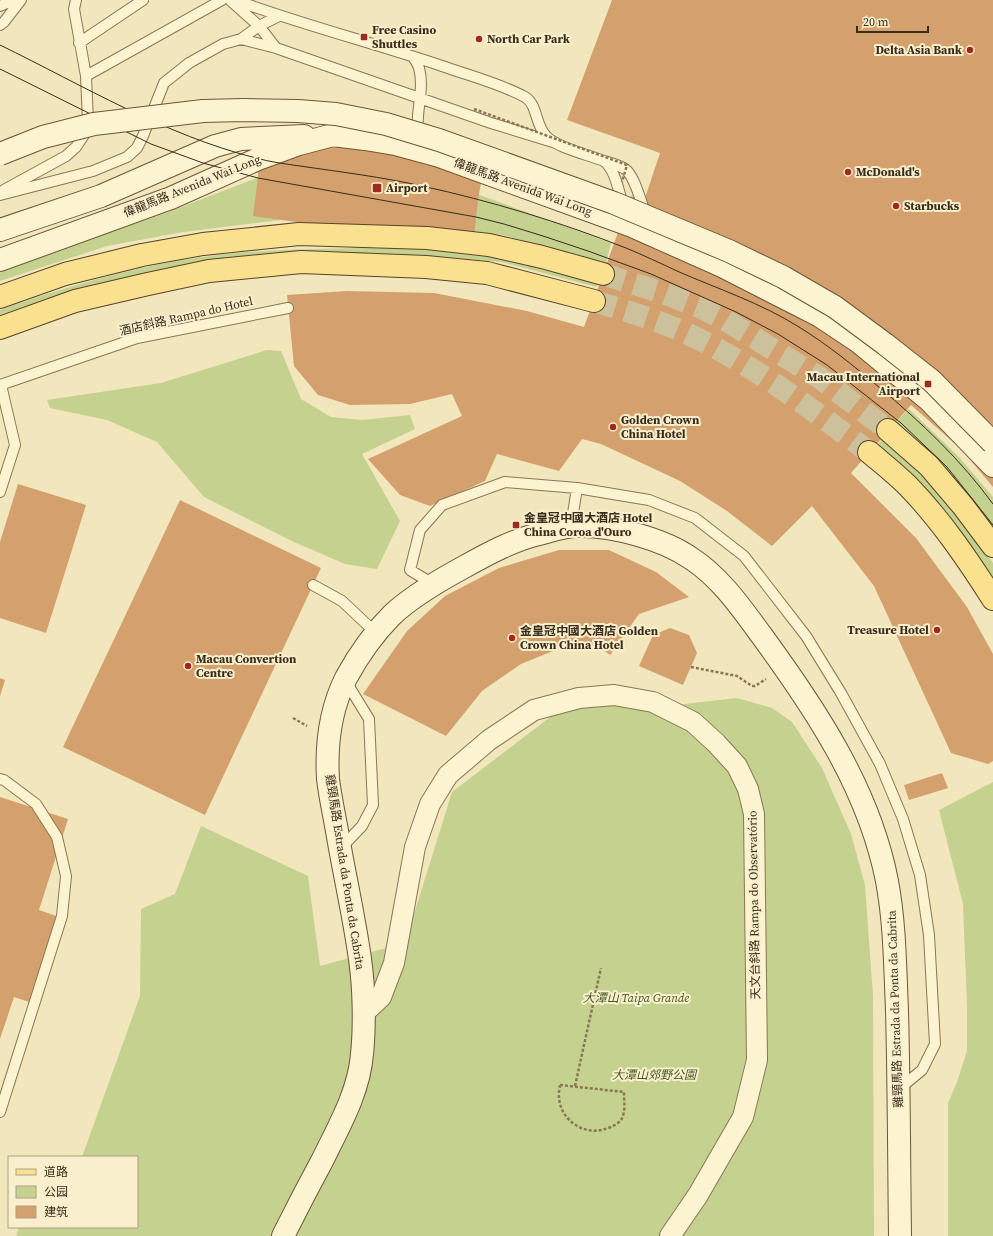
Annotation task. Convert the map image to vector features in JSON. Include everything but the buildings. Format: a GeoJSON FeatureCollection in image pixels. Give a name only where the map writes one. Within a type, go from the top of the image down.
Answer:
{"type":"FeatureCollection","features":[{"type":"Feature","properties":{"kind":"main road"},"geometry":{"type":"LineString","coordinates":[[0,297],[64,274],[142,255],[203,244],[299,234],[427,238],[489,245],[542,257],[603,274]]}},
{"type":"Feature","properties":{"kind":"main road"},"geometry":{"type":"LineString","coordinates":[[0,328],[75,301],[135,287],[209,271],[301,262],[426,267],[487,274],[594,301]]}},
{"type":"Feature","properties":{"kind":"main road"},"geometry":{"type":"LineString","coordinates":[[0,313],[70,291],[112,287],[135,287]]}},
{"type":"Feature","properties":{"kind":"main road"},"geometry":{"type":"LineString","coordinates":[[888,430],[929,466],[963,506],[993,546]]}},
{"type":"Feature","properties":{"kind":"main road"},"geometry":{"type":"LineString","coordinates":[[869,452],[908,486],[940,524],[972,567],[993,599]]}},
{"type":"Feature","properties":{"kind":"street","name":"偉龍馬路 Avenida Wai Long"},"geometry":{"type":"LineString","coordinates":[[0,154],[43,138],[94,124],[203,111],[298,111],[336,114],[386,124],[439,140],[614,203],[729,251],[783,277],[835,307],[932,381],[993,443]]}},
{"type":"Feature","properties":{"kind":"street","name":"偉龍馬路 Avenida Wai Long"},"geometry":{"type":"LineString","coordinates":[[0,260],[171,198],[278,151],[333,135],[365,138],[427,152],[632,226],[722,266],[820,316],[858,342],[929,400],[993,466]]}},
{"type":"Feature","properties":{"kind":"street"},"geometry":{"type":"LineString","coordinates":[[0,230],[101,196],[215,146],[241,139],[333,135]]}},
{"type":"Feature","properties":{"kind":"street","name":"雞頸馬路 Estrada da Ponta da Cabrita"},"geometry":{"type":"LineString","coordinates":[[283,1236],[347,1111],[358,1078],[362,1056],[363,1014],[360,961],[328,779],[330,733],[334,708],[345,680],[361,653],[393,614],[433,584],[512,542],[533,535],[571,526],[600,528],[646,538],[668,545],[692,558],[705,569],[745,612],[785,668],[846,765],[876,837],[886,876],[891,907],[894,935],[898,1039],[900,1236]]}},
{"type":"Feature","properties":{"kind":"street","name":"天文台斜路 Rampa do Observatório"},"geometry":{"type":"LineString","coordinates":[[363,1014],[381,997],[394,963],[415,847],[430,804],[448,775],[489,740],[534,710],[579,698],[614,695],[653,702],[693,722],[716,743],[737,766],[748,789],[754,814],[757,1060],[743,1117],[698,1195],[670,1236]]}},
{"type":"Feature","properties":{"kind":"lane"},"geometry":{"type":"LineString","coordinates":[[0,6],[14,0]]}},
{"type":"Feature","properties":{"kind":"lane"},"geometry":{"type":"LineString","coordinates":[[0,25],[21,0]]}},
{"type":"Feature","properties":{"kind":"lane"},"geometry":{"type":"LineString","coordinates":[[79,43],[143,0]]}},
{"type":"Feature","properties":{"kind":"lane"},"geometry":{"type":"LineString","coordinates":[[86,76],[222,0]]}},
{"type":"Feature","properties":{"kind":"lane"},"geometry":{"type":"LineString","coordinates":[[230,0],[259,26],[276,48]]}},
{"type":"Feature","properties":{"kind":"lane"},"geometry":{"type":"LineString","coordinates":[[235,0],[279,16],[413,56],[498,86],[526,98],[532,105],[546,137],[556,143]]}},
{"type":"Feature","properties":{"kind":"lane"},"geometry":{"type":"LineString","coordinates":[[0,192],[66,156],[76,147],[84,135],[88,121],[86,76],[79,43],[76,3]]}},
{"type":"Feature","properties":{"kind":"lane"},"geometry":{"type":"LineString","coordinates":[[0,195],[93,171],[128,157],[137,148],[143,136],[164,83],[189,63],[223,44],[241,39],[259,26],[279,16]]}},
{"type":"Feature","properties":{"kind":"lane"},"geometry":{"type":"LineString","coordinates":[[241,39],[276,48],[556,143],[624,168],[629,172],[632,178],[648,222],[660,239]]}},
{"type":"Feature","properties":{"kind":"lane"},"geometry":{"type":"LineString","coordinates":[[413,56],[419,68],[420,98],[417,125],[420,143],[427,152]]}},
{"type":"Feature","properties":{"kind":"lane"},"geometry":{"type":"LineString","coordinates":[[604,161],[609,165],[612,171],[628,220],[632,226]]}},
{"type":"Feature","properties":{"kind":"lane","name":"酒店斜路 Rampa do Hotel"},"geometry":{"type":"LineString","coordinates":[[1,385],[137,338],[288,308]]}},
{"type":"Feature","properties":{"kind":"lane"},"geometry":{"type":"LineString","coordinates":[[0,492],[15,445],[1,385]]}},
{"type":"Feature","properties":{"kind":"lane"},"geometry":{"type":"LineString","coordinates":[[433,584],[410,570],[420,530],[442,505],[505,482],[577,488],[649,500],[696,518],[744,556],[806,636],[880,764],[903,819],[920,875],[929,935],[933,991],[934,1044],[922,1070],[898,1089]]}},
{"type":"Feature","properties":{"kind":"lane"},"geometry":{"type":"LineString","coordinates":[[571,526],[577,488]]}},
{"type":"Feature","properties":{"kind":"lane"},"geometry":{"type":"LineString","coordinates":[[313,585],[342,601],[376,633]]}},
{"type":"Feature","properties":{"kind":"lane"},"geometry":{"type":"LineString","coordinates":[[340,849],[362,826],[373,805],[369,718],[345,680]]}},
{"type":"Feature","properties":{"kind":"lane"},"geometry":{"type":"LineString","coordinates":[[0,779],[4,780],[36,804],[57,837],[66,876],[62,916],[0,1112]]}},
{"type":"Feature","properties":{"kind":"path"},"geometry":{"type":"LineString","coordinates":[[474,109],[627,165],[622,181]]}},
{"type":"Feature","properties":{"kind":"path"},"geometry":{"type":"LineString","coordinates":[[691,667],[737,676],[752,686],[755,686],[785,668]]}},
{"type":"Feature","properties":{"kind":"path"},"geometry":{"type":"LineString","coordinates":[[293,718],[303,724]]}},
{"type":"Feature","properties":{"kind":"path"},"geometry":{"type":"LineString","coordinates":[[575,1086],[601,968]]}},
{"type":"Feature","properties":{"kind":"path"},"geometry":{"type":"LineString","coordinates":[[560,1085],[575,1086],[624,1092],[624,1111],[620,1121],[611,1128],[600,1131],[588,1130],[576,1126],[567,1118],[561,1108],[559,1097],[560,1085]]}},
{"type":"Feature","properties":{"kind":"green space"},"geometry":{"type":"Polygon","coordinates":[[[298,162],[433,178],[611,243],[606,263],[502,235],[428,225],[289,219],[183,232],[107,246],[0,281],[0,270],[166,213],[298,162]]]}},
{"type":"Feature","properties":{"kind":"green space"},"geometry":{"type":"Polygon","coordinates":[[[367,248],[458,250],[503,256],[599,282],[596,287],[501,262],[446,257],[367,254],[0,317],[0,310],[56,291],[112,275],[169,262],[245,252],[367,248]]]}},
{"type":"Feature","properties":{"kind":"green space"},"geometry":{"type":"Polygon","coordinates":[[[267,350],[281,351],[301,399],[331,417],[362,420],[410,415],[415,429],[362,454],[400,521],[377,569],[345,564],[294,542],[204,497],[157,442],[107,420],[50,408],[47,400],[161,383],[267,350]]]}},
{"type":"Feature","properties":{"kind":"green space"},"geometry":{"type":"Polygon","coordinates":[[[909,409],[959,457],[993,497],[993,530],[928,451],[896,422],[909,409]]]}},
{"type":"Feature","properties":{"kind":"green space"},"geometry":{"type":"Polygon","coordinates":[[[883,438],[919,471],[943,496],[993,563],[993,578],[947,512],[915,477],[878,444],[883,438]]]}},
{"type":"Feature","properties":{"kind":"green space","name":"大潭山 Taipa Grande"},"geometry":{"type":"Polygon","coordinates":[[[737,698],[772,708],[792,722],[822,768],[851,834],[865,885],[873,996],[874,1236],[16,1236],[19,1228],[138,1228],[138,1156],[82,1156],[140,996],[141,909],[175,894],[201,826],[308,876],[320,966],[405,943],[452,792],[570,702],[658,707],[737,698]]]}},
{"type":"Feature","properties":{"kind":"green space"},"geometry":{"type":"Polygon","coordinates":[[[993,782],[993,1236],[948,1236],[948,1103],[957,1082],[967,1051],[967,1006],[963,904],[939,810],[993,782]]]}},
{"type":"Feature","properties":{"kind":"tunnel"},"geometry":{"type":"LineString","coordinates":[[603,274],[663,293],[699,307],[725,320],[820,378],[888,430]]}},
{"type":"Feature","properties":{"kind":"tunnel"},"geometry":{"type":"LineString","coordinates":[[594,301],[665,324],[688,334],[736,359],[782,388],[869,452]]}},
{"type":"Feature","properties":{"kind":"tram line"},"geometry":{"type":"LineString","coordinates":[[0,45],[157,123],[222,148],[272,162],[407,183],[499,205],[576,229],[626,248],[755,303],[785,318],[810,334],[841,356],[880,388],[911,415],[954,457],[993,504]]}},
{"type":"Feature","properties":{"kind":"tram line"},"geometry":{"type":"LineString","coordinates":[[0,69],[151,144],[203,163],[258,178],[476,217],[504,224],[588,251],[651,274],[736,312],[778,334],[827,365],[901,423],[947,467],[993,525]]}},
{"type":"Feature","properties":{"kind":"place","name":"Free Casino Shuttles"},"geometry":{"type":"Point","coordinates":[364,37]}},
{"type":"Feature","properties":{"kind":"place","name":"North Car Park"},"geometry":{"type":"Point","coordinates":[479,39]}},
{"type":"Feature","properties":{"kind":"place","name":"Delta Asia Bank"},"geometry":{"type":"Point","coordinates":[970,50]}},
{"type":"Feature","properties":{"kind":"place","name":"McDonald's"},"geometry":{"type":"Point","coordinates":[848,172]}},
{"type":"Feature","properties":{"kind":"place","name":"Airport"},"geometry":{"type":"Point","coordinates":[377,188]}},
{"type":"Feature","properties":{"kind":"place","name":"Starbucks"},"geometry":{"type":"Point","coordinates":[896,206]}},
{"type":"Feature","properties":{"kind":"place","name":"Macau International Airport"},"geometry":{"type":"Point","coordinates":[928,384]}},
{"type":"Feature","properties":{"kind":"place","name":"Golden Crown China Hotel"},"geometry":{"type":"Point","coordinates":[613,427]}},
{"type":"Feature","properties":{"kind":"place","name":"金皇冠中國大酒店 Hotel China Coroa d'Ouro"},"geometry":{"type":"Point","coordinates":[516,525]}},
{"type":"Feature","properties":{"kind":"place","name":"Treasure Hotel"},"geometry":{"type":"Point","coordinates":[937,630]}},
{"type":"Feature","properties":{"kind":"place","name":"金皇冠中國大酒店 Golden Crown China Hotel"},"geometry":{"type":"Point","coordinates":[512,638]}},
{"type":"Feature","properties":{"kind":"place","name":"Macau Convertion Centre"},"geometry":{"type":"Point","coordinates":[188,666]}},
{"type":"Feature","properties":{"kind":"park label","name":"大潭山郊野公園"},"geometry":{"type":"Point","coordinates":[654,1075]}}]}
